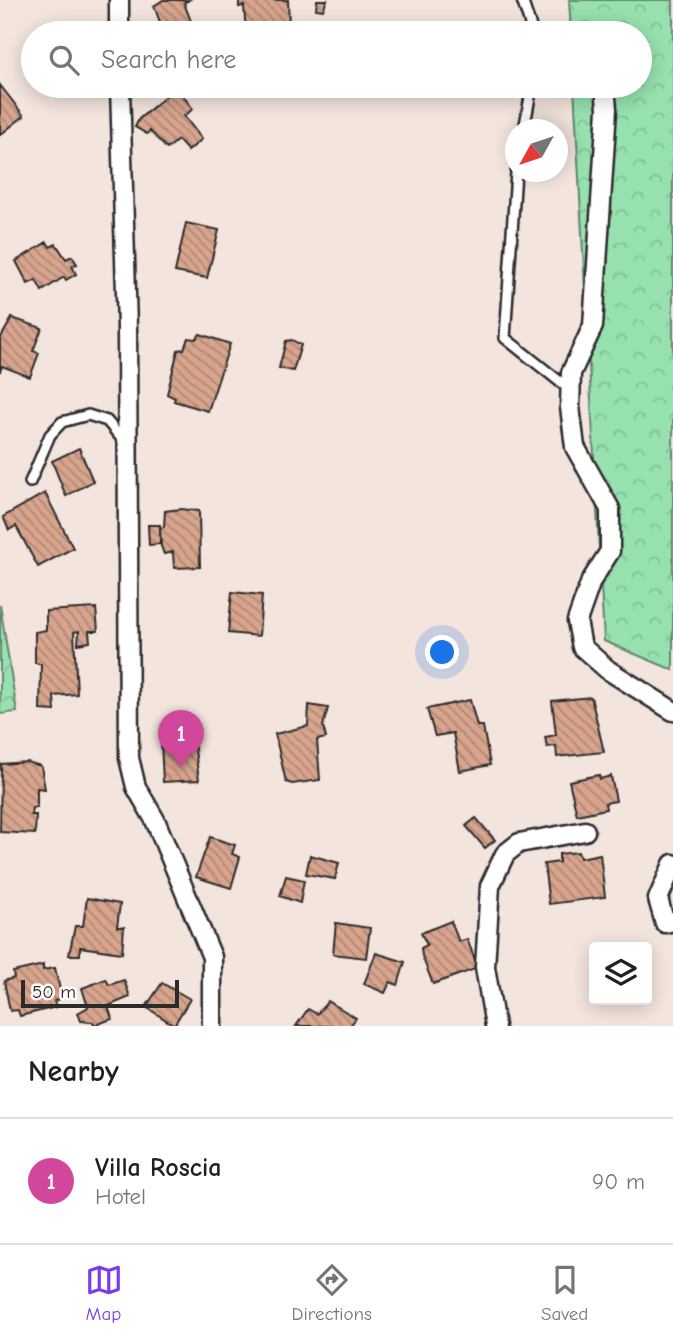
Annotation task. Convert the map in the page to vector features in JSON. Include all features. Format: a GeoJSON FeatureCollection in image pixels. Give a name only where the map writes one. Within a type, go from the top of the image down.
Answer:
{"type":"FeatureCollection","features":[{"type":"Feature","properties":{"kind":"street"},"geometry":{"type":"LineString","coordinates":[[119,0],[119,21]]}},
{"type":"Feature","properties":{"kind":"street"},"geometry":{"type":"LineString","coordinates":[[120,98],[127,446],[129,758],[136,787],[155,820],[212,957],[212,1026]]}},
{"type":"Feature","properties":{"kind":"street"},"geometry":{"type":"LineString","coordinates":[[606,98],[593,326],[571,373],[570,390],[575,447],[610,509],[610,551],[591,582],[577,621],[582,647],[608,670],[673,711]]}},
{"type":"Feature","properties":{"kind":"street"},"geometry":{"type":"LineString","coordinates":[[495,1026],[485,967],[490,887],[505,854],[519,842],[585,831]]}},
{"type":"Feature","properties":{"kind":"street"},"geometry":{"type":"LineString","coordinates":[[673,864],[658,899],[665,923],[673,921]]}},
{"type":"Feature","properties":{"kind":"lane"},"geometry":{"type":"LineString","coordinates":[[522,0],[529,21]]}},
{"type":"Feature","properties":{"kind":"lane"},"geometry":{"type":"LineString","coordinates":[[526,119],[530,98]]}},
{"type":"Feature","properties":{"kind":"lane"},"geometry":{"type":"LineString","coordinates":[[515,182],[505,338],[570,390]]}},
{"type":"Feature","properties":{"kind":"lane"},"geometry":{"type":"LineString","coordinates":[[30,482],[50,435],[62,422],[69,419],[88,415],[107,421],[127,446]]}},
{"type":"Feature","properties":{"kind":"green space"},"geometry":{"type":"Polygon","coordinates":[[[569,0],[673,0],[673,670],[604,641],[575,98],[652,98],[652,21],[570,21],[569,0]]]}},
{"type":"Feature","properties":{"kind":"green space"},"geometry":{"type":"Polygon","coordinates":[[[0,605],[17,712],[0,714],[0,605]]]}},
{"type":"Feature","properties":{"kind":"building"},"geometry":{"type":"Polygon","coordinates":[[[163,0],[189,0],[184,3],[191,21],[160,21],[154,6],[163,0]]]}},
{"type":"Feature","properties":{"kind":"building"},"geometry":{"type":"Polygon","coordinates":[[[239,0],[288,0],[289,21],[245,21],[244,6],[239,7],[239,0]]]}},
{"type":"Feature","properties":{"kind":"building"},"geometry":{"type":"Polygon","coordinates":[[[317,0],[327,0],[323,10],[316,9],[317,0]]]}},
{"type":"Feature","properties":{"kind":"building"},"geometry":{"type":"Polygon","coordinates":[[[0,85],[24,116],[0,135],[0,85]]]}},
{"type":"Feature","properties":{"kind":"building"},"geometry":{"type":"Polygon","coordinates":[[[164,98],[185,98],[193,109],[184,116],[202,139],[188,151],[178,140],[167,149],[150,131],[147,134],[135,127],[139,119],[164,98]]]}},
{"type":"Feature","properties":{"kind":"building"},"geometry":{"type":"Polygon","coordinates":[[[186,223],[219,230],[207,278],[175,272],[186,223]]]}},
{"type":"Feature","properties":{"kind":"building"},"geometry":{"type":"Polygon","coordinates":[[[47,242],[50,247],[56,244],[66,259],[72,256],[77,264],[72,266],[76,274],[66,280],[64,277],[42,291],[36,280],[28,284],[16,261],[47,242]]]}},
{"type":"Feature","properties":{"kind":"building"},"geometry":{"type":"Polygon","coordinates":[[[12,318],[42,328],[33,351],[39,353],[30,377],[2,366],[0,372],[0,339],[12,318]]]}},
{"type":"Feature","properties":{"kind":"building"},"geometry":{"type":"Polygon","coordinates":[[[200,334],[230,344],[208,411],[174,401],[175,398],[167,394],[178,350],[184,349],[188,338],[196,339],[200,334]]]}},
{"type":"Feature","properties":{"kind":"building"},"geometry":{"type":"Polygon","coordinates":[[[292,340],[301,345],[293,371],[279,368],[286,341],[292,340]]]}},
{"type":"Feature","properties":{"kind":"building"},"geometry":{"type":"Polygon","coordinates":[[[79,448],[93,481],[66,496],[52,461],[79,448]]]}},
{"type":"Feature","properties":{"kind":"building"},"geometry":{"type":"Polygon","coordinates":[[[45,493],[73,548],[38,567],[16,526],[9,530],[3,517],[45,493]]]}},
{"type":"Feature","properties":{"kind":"building"},"geometry":{"type":"Polygon","coordinates":[[[165,511],[199,511],[200,567],[174,568],[173,552],[164,554],[161,546],[160,528],[164,527],[165,511]]]}},
{"type":"Feature","properties":{"kind":"building"},"geometry":{"type":"Polygon","coordinates":[[[148,525],[160,525],[160,544],[149,545],[148,525]]]}},
{"type":"Feature","properties":{"kind":"building"},"geometry":{"type":"Polygon","coordinates":[[[232,592],[262,595],[259,636],[228,633],[232,592]]]}},
{"type":"Feature","properties":{"kind":"building"},"geometry":{"type":"Polygon","coordinates":[[[96,608],[98,631],[89,631],[90,642],[78,644],[79,631],[74,632],[77,694],[54,696],[55,711],[40,710],[41,664],[35,663],[35,632],[46,630],[46,611],[96,608]]]}},
{"type":"Feature","properties":{"kind":"building"},"geometry":{"type":"Polygon","coordinates":[[[591,697],[604,752],[557,757],[556,746],[547,747],[545,737],[556,735],[552,701],[591,697]]]}},
{"type":"Feature","properties":{"kind":"building"},"geometry":{"type":"Polygon","coordinates":[[[470,700],[477,726],[483,726],[490,765],[460,771],[453,733],[435,736],[427,709],[470,700]]]}},
{"type":"Feature","properties":{"kind":"building"},"geometry":{"type":"Polygon","coordinates":[[[309,705],[328,708],[323,726],[326,738],[317,740],[320,780],[292,784],[286,782],[275,734],[308,726],[309,705]]]}},
{"type":"Feature","properties":{"kind":"building"},"geometry":{"type":"Polygon","coordinates":[[[161,742],[194,742],[199,780],[163,782],[161,742]]]}},
{"type":"Feature","properties":{"kind":"building"},"geometry":{"type":"Polygon","coordinates":[[[27,762],[41,766],[45,789],[37,788],[37,807],[32,808],[31,815],[36,815],[35,834],[0,832],[1,764],[27,762]]]}},
{"type":"Feature","properties":{"kind":"building"},"geometry":{"type":"Polygon","coordinates":[[[599,775],[600,779],[611,776],[616,801],[605,803],[606,809],[577,815],[569,781],[599,775]]]}},
{"type":"Feature","properties":{"kind":"building"},"geometry":{"type":"Polygon","coordinates":[[[476,818],[495,840],[485,848],[466,826],[476,818]]]}},
{"type":"Feature","properties":{"kind":"building"},"geometry":{"type":"Polygon","coordinates":[[[210,837],[235,845],[232,854],[240,857],[231,888],[196,877],[210,837]]]}},
{"type":"Feature","properties":{"kind":"building"},"geometry":{"type":"Polygon","coordinates":[[[578,852],[580,858],[600,854],[605,897],[549,904],[544,864],[559,862],[559,854],[578,852]]]}},
{"type":"Feature","properties":{"kind":"building"},"geometry":{"type":"Polygon","coordinates":[[[310,855],[339,863],[335,879],[306,874],[310,855]]]}},
{"type":"Feature","properties":{"kind":"building"},"geometry":{"type":"Polygon","coordinates":[[[286,876],[304,880],[300,903],[280,896],[286,876]]]}},
{"type":"Feature","properties":{"kind":"building"},"geometry":{"type":"Polygon","coordinates":[[[87,898],[120,904],[117,927],[124,927],[122,953],[80,947],[80,955],[69,955],[75,926],[83,926],[87,898]]]}},
{"type":"Feature","properties":{"kind":"building"},"geometry":{"type":"Polygon","coordinates":[[[451,921],[459,942],[467,939],[478,968],[433,984],[422,956],[421,948],[427,945],[421,933],[451,921]]]}},
{"type":"Feature","properties":{"kind":"building"},"geometry":{"type":"Polygon","coordinates":[[[336,923],[370,928],[366,958],[333,954],[336,923]]]}},
{"type":"Feature","properties":{"kind":"building"},"geometry":{"type":"Polygon","coordinates":[[[376,953],[405,962],[398,985],[390,982],[385,993],[364,984],[376,953]]]}},
{"type":"Feature","properties":{"kind":"building"},"geometry":{"type":"Polygon","coordinates":[[[43,965],[43,970],[55,968],[62,998],[54,1001],[56,1007],[20,1016],[18,1010],[10,1011],[4,981],[14,978],[13,972],[43,965]]]}},
{"type":"Feature","properties":{"kind":"building"},"geometry":{"type":"Polygon","coordinates":[[[106,979],[109,985],[124,980],[130,997],[108,1006],[112,1019],[95,1025],[93,1022],[81,1021],[78,1013],[88,1007],[82,988],[106,979]]]}},
{"type":"Feature","properties":{"kind":"building"},"geometry":{"type":"Polygon","coordinates":[[[162,983],[190,999],[174,1025],[146,1007],[162,983]]]}},
{"type":"Feature","properties":{"kind":"building"},"geometry":{"type":"Polygon","coordinates":[[[328,1001],[356,1018],[350,1026],[296,1026],[308,1009],[317,1014],[328,1001]]]}},
{"type":"Feature","properties":{"kind":"place","name":"Villa Roscia"},"geometry":{"type":"Point","coordinates":[181,768]}}]}
